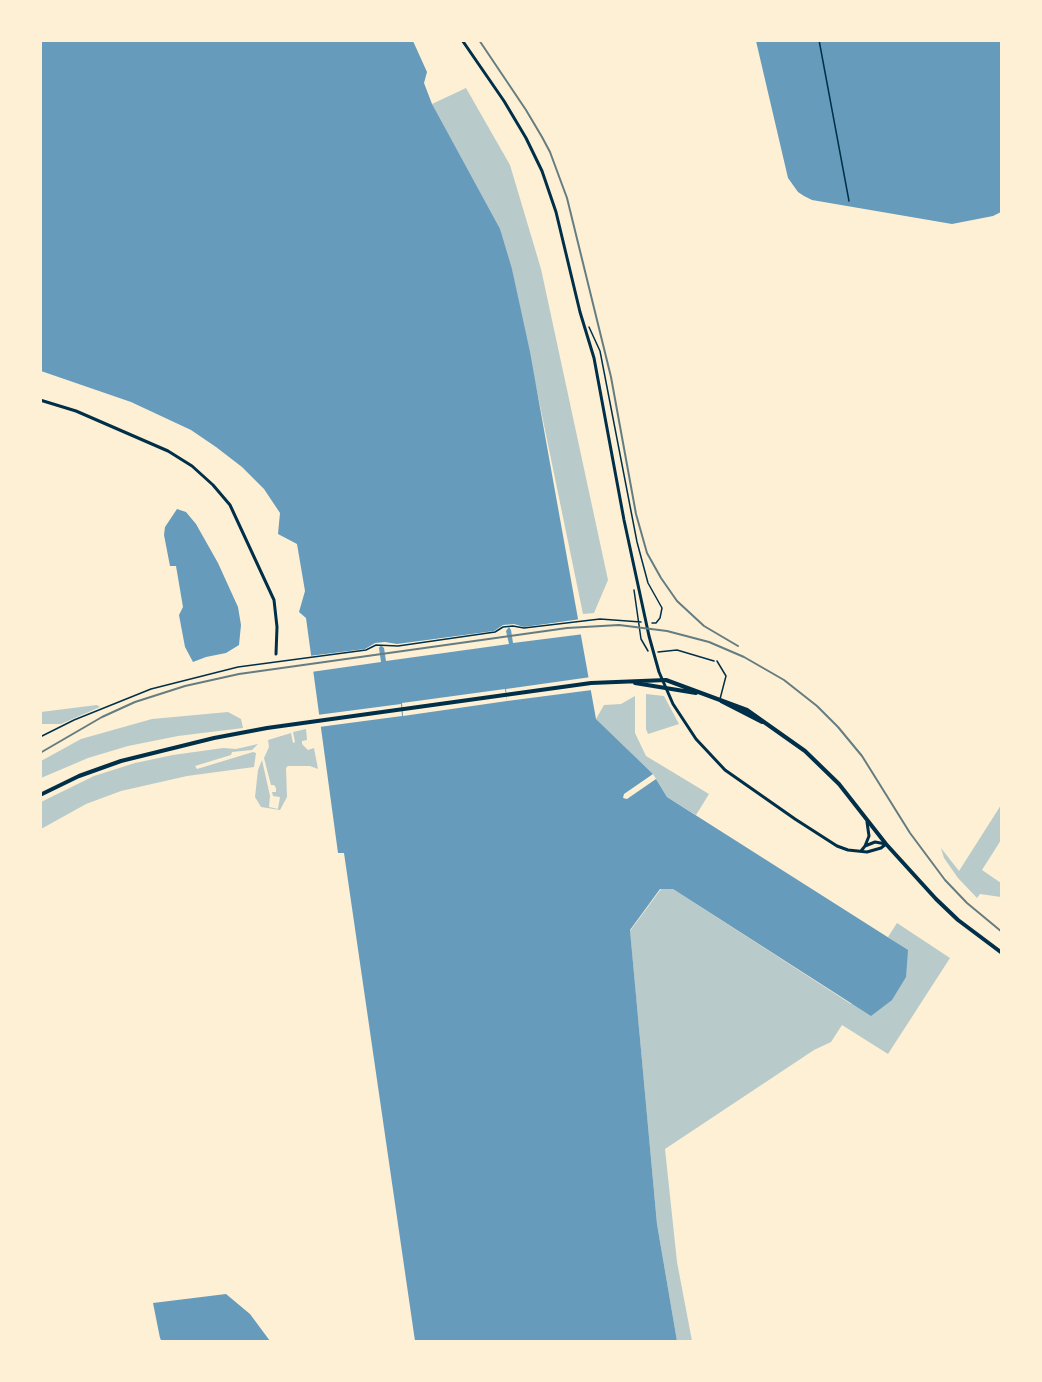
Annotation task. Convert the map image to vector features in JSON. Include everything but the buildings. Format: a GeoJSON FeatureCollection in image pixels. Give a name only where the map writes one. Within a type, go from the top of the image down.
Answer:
{"type":"FeatureCollection","features":[{"type":"Feature","properties":{"kind":"main road"},"geometry":{"type":"LineString","coordinates":[[40,795],[79,776],[121,761],[214,738],[316,721],[591,683],[650,682],[720,700],[727,706],[766,723],[795,743],[823,767],[886,844],[945,908],[1002,953]]}},
{"type":"Feature","properties":{"kind":"street"},"geometry":{"type":"LineString","coordinates":[[462,40],[504,101],[526,138],[542,171],[556,212],[594,358],[644,618],[656,662],[668,693],[687,727],[712,758],[737,780],[842,848],[874,851],[886,844]]}},
{"type":"Feature","properties":{"kind":"street"},"geometry":{"type":"LineString","coordinates":[[40,400],[76,411],[168,451],[192,466],[213,485],[230,505],[274,600],[278,627],[276,654]]}},
{"type":"Feature","properties":{"kind":"street"},"geometry":{"type":"LineString","coordinates":[[861,851],[869,836],[866,817]]}},
{"type":"Feature","properties":{"kind":"street"},"geometry":{"type":"LineString","coordinates":[[865,846],[875,842],[886,844]]}},
{"type":"Feature","properties":{"kind":"lane"},"geometry":{"type":"LineString","coordinates":[[717,661],[726,676],[720,700]]}},
{"type":"Feature","properties":{"kind":"path"},"geometry":{"type":"LineString","coordinates":[[819,40],[849,201]]}},
{"type":"Feature","properties":{"kind":"path"},"geometry":{"type":"LineString","coordinates":[[40,737],[136,694],[170,683],[238,668],[366,650],[376,645],[399,646],[495,632],[503,627],[524,628],[600,619],[656,623],[661,616],[662,608],[648,583],[637,542],[599,346],[591,329],[584,326]]}},
{"type":"Feature","properties":{"kind":"path"},"geometry":{"type":"LineString","coordinates":[[636,586],[633,595],[641,639],[645,648],[650,652]]}},
{"type":"Feature","properties":{"kind":"path"},"geometry":{"type":"LineString","coordinates":[[655,652],[677,650],[717,661]]}},
{"type":"Feature","properties":{"kind":"shaded area"},"geometry":{"type":"Polygon","coordinates":[[[466,88],[510,165],[541,269],[608,580],[594,613],[583,614],[512,270],[432,104],[466,88]]]}},
{"type":"Feature","properties":{"kind":"shaded area"},"geometry":{"type":"Polygon","coordinates":[[[646,694],[664,696],[679,724],[648,734],[646,694]]]}},
{"type":"Feature","properties":{"kind":"shaded area"},"geometry":{"type":"Polygon","coordinates":[[[635,696],[635,733],[646,756],[709,794],[696,815],[667,797],[653,774],[596,719],[604,705],[621,704],[635,696]]]}},
{"type":"Feature","properties":{"kind":"shaded area"},"geometry":{"type":"Polygon","coordinates":[[[97,705],[100,707],[61,724],[41,724],[41,712],[97,705]]]}},
{"type":"Feature","properties":{"kind":"shaded area"},"geometry":{"type":"Polygon","coordinates":[[[228,712],[241,719],[243,728],[178,736],[128,746],[88,758],[41,778],[41,761],[81,739],[152,719],[228,712]]]}},
{"type":"Feature","properties":{"kind":"shaded area"},"geometry":{"type":"Polygon","coordinates":[[[306,729],[307,740],[302,741],[302,744],[308,750],[314,748],[318,769],[310,766],[288,766],[286,768],[287,797],[280,810],[261,807],[255,797],[258,770],[262,760],[270,796],[269,807],[278,809],[280,797],[273,796],[272,792],[276,792],[276,788],[271,785],[264,758],[269,747],[268,740],[291,733],[293,743],[295,742],[293,732],[306,729]]]}},
{"type":"Feature","properties":{"kind":"shaded area"},"geometry":{"type":"Polygon","coordinates":[[[258,744],[252,750],[232,752],[231,755],[195,766],[197,769],[253,752],[256,753],[254,767],[187,776],[121,791],[86,804],[41,829],[41,802],[94,776],[135,763],[173,755],[223,748],[236,749],[258,744]]]}},
{"type":"Feature","properties":{"kind":"shaded area"},"geometry":{"type":"Polygon","coordinates":[[[1001,805],[1001,840],[982,870],[1001,883],[1001,897],[980,894],[977,898],[958,878],[944,858],[941,848],[959,871],[1001,805]]]}},
{"type":"Feature","properties":{"kind":"shaded area"},"geometry":{"type":"Polygon","coordinates":[[[661,889],[673,889],[851,1004],[908,951],[888,937],[897,923],[950,958],[888,1054],[842,1025],[831,1042],[814,1050],[665,1149],[677,1262],[692,1341],[677,1341],[657,1224],[630,931],[661,889]]]}},
{"type":"Feature","properties":{"kind":"water"},"geometry":{"type":"Polygon","coordinates":[[[41,41],[413,41],[427,72],[424,83],[432,104],[500,229],[512,269],[530,352],[596,719],[653,774],[624,794],[623,798],[627,799],[656,779],[667,797],[908,950],[906,977],[892,1000],[871,1016],[673,889],[660,889],[630,930],[657,1224],[677,1341],[415,1341],[344,853],[338,853],[306,618],[299,612],[305,591],[297,544],[278,534],[280,513],[264,489],[242,467],[191,430],[131,402],[41,371],[41,41]]]}},
{"type":"Feature","properties":{"kind":"water"},"geometry":{"type":"Polygon","coordinates":[[[756,41],[1001,41],[1001,212],[993,216],[952,224],[812,200],[798,192],[788,178],[756,41]]]}},
{"type":"Feature","properties":{"kind":"water"},"geometry":{"type":"Polygon","coordinates":[[[177,509],[186,512],[196,524],[218,563],[238,607],[241,625],[239,645],[226,653],[193,662],[185,647],[179,615],[183,607],[176,566],[170,566],[164,535],[165,527],[177,509]]]}},
{"type":"Feature","properties":{"kind":"water"},"geometry":{"type":"Polygon","coordinates":[[[226,1294],[250,1314],[270,1341],[162,1342],[153,1303],[226,1294]]]}},
{"type":"Feature","properties":{"kind":"pier"},"geometry":{"type":"Polygon","coordinates":[[[581,619],[584,634],[513,643],[509,627],[506,631],[509,644],[386,661],[384,648],[381,645],[379,648],[381,662],[311,672],[309,656],[365,649],[375,643],[397,644],[494,631],[503,625],[514,624],[524,627],[581,619]]]}},
{"type":"Feature","properties":{"kind":"pier"},"geometry":{"type":"Polygon","coordinates":[[[591,677],[592,690],[507,701],[506,689],[591,677]]]}},
{"type":"Feature","properties":{"kind":"pier"},"geometry":{"type":"Polygon","coordinates":[[[505,689],[507,701],[403,716],[402,703],[505,689]]]}},
{"type":"Feature","properties":{"kind":"pier"},"geometry":{"type":"Polygon","coordinates":[[[401,704],[402,716],[319,727],[317,715],[401,704]]]}},
{"type":"Feature","properties":{"kind":"railway"},"geometry":{"type":"LineString","coordinates":[[479,40],[542,137],[567,198],[611,377],[636,514],[647,553],[677,601],[704,626],[738,646]]}},
{"type":"Feature","properties":{"kind":"railway"},"geometry":{"type":"LineString","coordinates":[[40,753],[102,717],[135,702],[185,686],[239,674],[567,628],[619,625],[667,631],[709,642],[744,657],[784,680],[817,706],[862,756],[910,833],[945,880],[967,903],[1002,932]]}}]}
